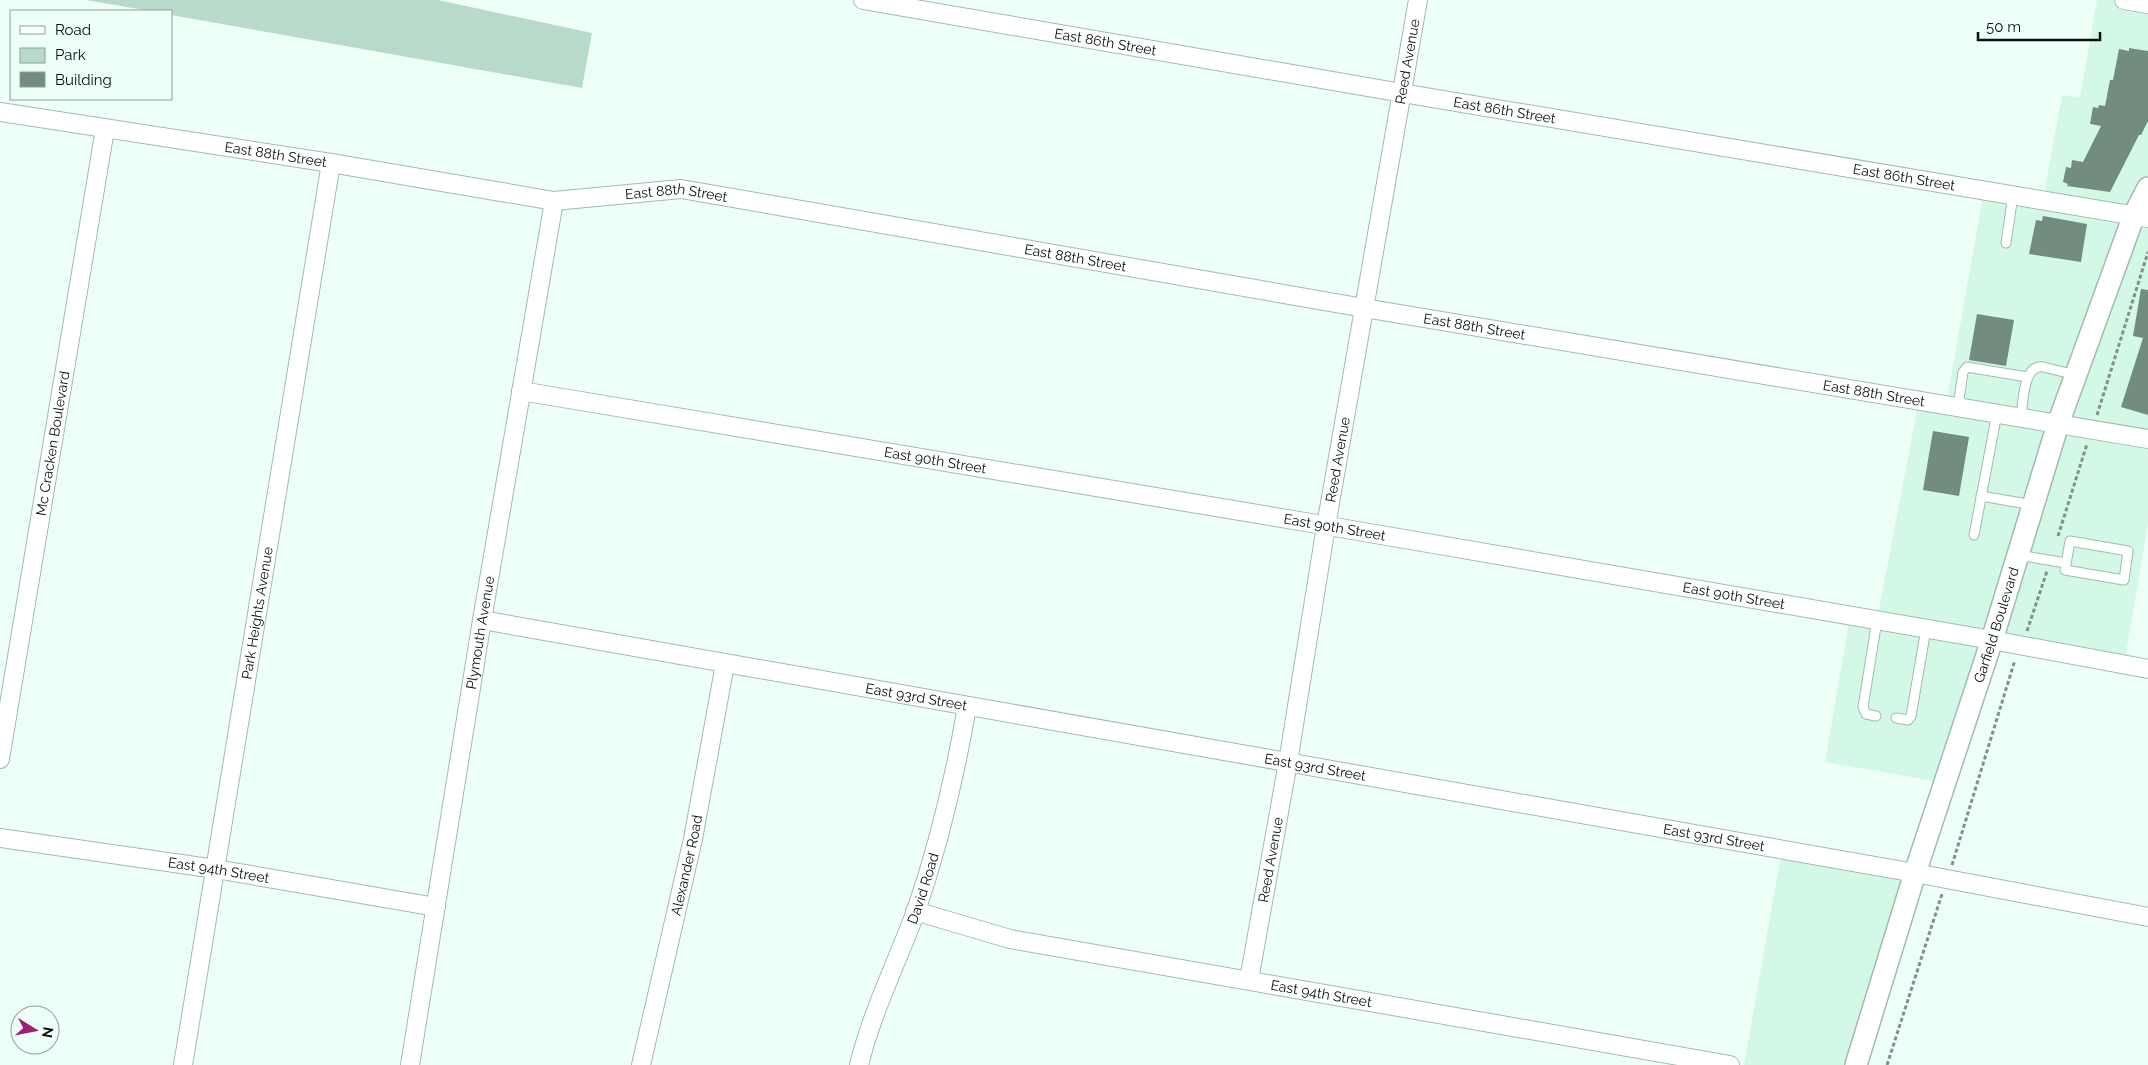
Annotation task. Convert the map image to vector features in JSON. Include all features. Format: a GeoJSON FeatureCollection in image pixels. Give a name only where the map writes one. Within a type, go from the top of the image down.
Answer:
{"type":"FeatureCollection","features":[{"type":"Feature","properties":{"kind":"street","name":"East 86th Street"},"geometry":{"type":"LineString","coordinates":[[863,0],[1402,93],[2141,216]]}},
{"type":"Feature","properties":{"kind":"street","name":"Reed Avenue"},"geometry":{"type":"LineString","coordinates":[[1249,980],[1418,0]]}},
{"type":"Feature","properties":{"kind":"street"},"geometry":{"type":"LineString","coordinates":[[2124,0],[2148,4]]}},
{"type":"Feature","properties":{"kind":"street","name":"East 88th Street"},"geometry":{"type":"LineString","coordinates":[[0,112],[331,163],[554,201],[681,189],[1364,308],[2148,439]]}},
{"type":"Feature","properties":{"kind":"street","name":"Mc Cracken Boulevard"},"geometry":{"type":"LineString","coordinates":[[0,759],[105,129]]}},
{"type":"Feature","properties":{"kind":"street","name":"Park Heights Avenue"},"geometry":{"type":"LineString","coordinates":[[183,1065],[331,163]]}},
{"type":"Feature","properties":{"kind":"street","name":"Garfield Boulevard"},"geometry":{"type":"LineString","coordinates":[[1856,1065],[1915,873],[1992,640],[2058,424],[2141,216],[2148,188]]}},
{"type":"Feature","properties":{"kind":"street","name":"Plymouth Avenue"},"geometry":{"type":"LineString","coordinates":[[410,1065],[482,620],[554,201]]}},
{"type":"Feature","properties":{"kind":"street","name":"East 90th Street"},"geometry":{"type":"LineString","coordinates":[[521,392],[1326,526],[1878,620],[2148,669]]}},
{"type":"Feature","properties":{"kind":"street","name":"East 93rd Street"},"geometry":{"type":"LineString","coordinates":[[482,620],[1915,873],[2148,917]]}},
{"type":"Feature","properties":{"kind":"street","name":"Alexander Road"},"geometry":{"type":"LineString","coordinates":[[641,1065],[695,830],[725,664]]}},
{"type":"Feature","properties":{"kind":"street","name":"David Road"},"geometry":{"type":"LineString","coordinates":[[859,1065],[869,1031],[915,912],[947,806],[967,707]]}},
{"type":"Feature","properties":{"kind":"street","name":"East 94th Street"},"geometry":{"type":"LineString","coordinates":[[0,838],[216,869],[436,907]]}},
{"type":"Feature","properties":{"kind":"street","name":"East 94th Street"},"geometry":{"type":"LineString","coordinates":[[915,912],[1010,939],[1730,1065]]}},
{"type":"Feature","properties":{"kind":"lane"},"geometry":{"type":"LineString","coordinates":[[2006,243],[2013,195]]}},
{"type":"Feature","properties":{"kind":"lane"},"geometry":{"type":"LineString","coordinates":[[2021,417],[2028,377],[2038,366],[2076,375]]}},
{"type":"Feature","properties":{"kind":"lane"},"geometry":{"type":"LineString","coordinates":[[1958,407],[1963,372],[1967,367],[2028,377]]}},
{"type":"Feature","properties":{"kind":"lane"},"geometry":{"type":"LineString","coordinates":[[1974,535],[1997,413]]}},
{"type":"Feature","properties":{"kind":"lane"},"geometry":{"type":"LineString","coordinates":[[1981,496],[2034,505]]}},
{"type":"Feature","properties":{"kind":"lane"},"geometry":{"type":"LineString","coordinates":[[2070,541],[2128,551],[2124,580],[2065,570],[2066,563],[2070,541]]}},
{"type":"Feature","properties":{"kind":"lane"},"geometry":{"type":"LineString","coordinates":[[2018,555],[2066,563]]}},
{"type":"Feature","properties":{"kind":"lane"},"geometry":{"type":"LineString","coordinates":[[1876,716],[1866,714],[1863,707],[1878,620]]}},
{"type":"Feature","properties":{"kind":"lane"},"geometry":{"type":"LineString","coordinates":[[1896,718],[1908,720],[1911,716],[1926,629]]}},
{"type":"Feature","properties":{"kind":"path"},"geometry":{"type":"LineString","coordinates":[[2100,408],[2148,252]]}},
{"type":"Feature","properties":{"kind":"path"},"geometry":{"type":"LineString","coordinates":[[1956,855],[2016,660]]}},
{"type":"Feature","properties":{"kind":"path"},"geometry":{"type":"LineString","coordinates":[[1888,1065],[1942,892]]}},
{"type":"Feature","properties":{"kind":"shaded area"},"geometry":{"type":"Polygon","coordinates":[[[2097,0],[2124,0],[2148,4],[2148,524],[2124,665],[1992,640],[1945,783],[1825,762],[1850,616],[1877,620],[1919,400],[1946,405],[1984,190],[2043,200],[2062,95],[2080,97],[2097,0]]]}},
{"type":"Feature","properties":{"kind":"shaded area"},"geometry":{"type":"Polygon","coordinates":[[[1782,849],[1915,873],[1856,1065],[1744,1065],[1782,849]]]}},
{"type":"Feature","properties":{"kind":"green space"},"geometry":{"type":"Polygon","coordinates":[[[86,0],[438,0],[592,33],[582,88],[172,15],[172,10],[144,10],[86,0]]]}},
{"type":"Feature","properties":{"kind":"building"},"geometry":{"type":"Polygon","coordinates":[[[2129,48],[2148,51],[2148,121],[2110,192],[2067,186],[2068,184],[2063,182],[2066,167],[2071,168],[2072,160],[2083,162],[2101,126],[2090,124],[2093,107],[2105,106],[2110,80],[2113,80],[2119,49],[2129,51],[2129,48]]]}},
{"type":"Feature","properties":{"kind":"building"},"geometry":{"type":"Polygon","coordinates":[[[2043,216],[2087,224],[2081,262],[2029,254],[2036,220],[2042,221],[2043,216]]]}},
{"type":"Feature","properties":{"kind":"building"},"geometry":{"type":"Polygon","coordinates":[[[2141,289],[2148,290],[2148,415],[2121,407],[2143,338],[2133,336],[2141,289]]]}},
{"type":"Feature","properties":{"kind":"building"},"geometry":{"type":"Polygon","coordinates":[[[1977,314],[2014,320],[2006,366],[1969,360],[1977,314]]]}},
{"type":"Feature","properties":{"kind":"building"},"geometry":{"type":"Polygon","coordinates":[[[1933,431],[1969,437],[1959,496],[1923,490],[1933,431]]]}}]}
